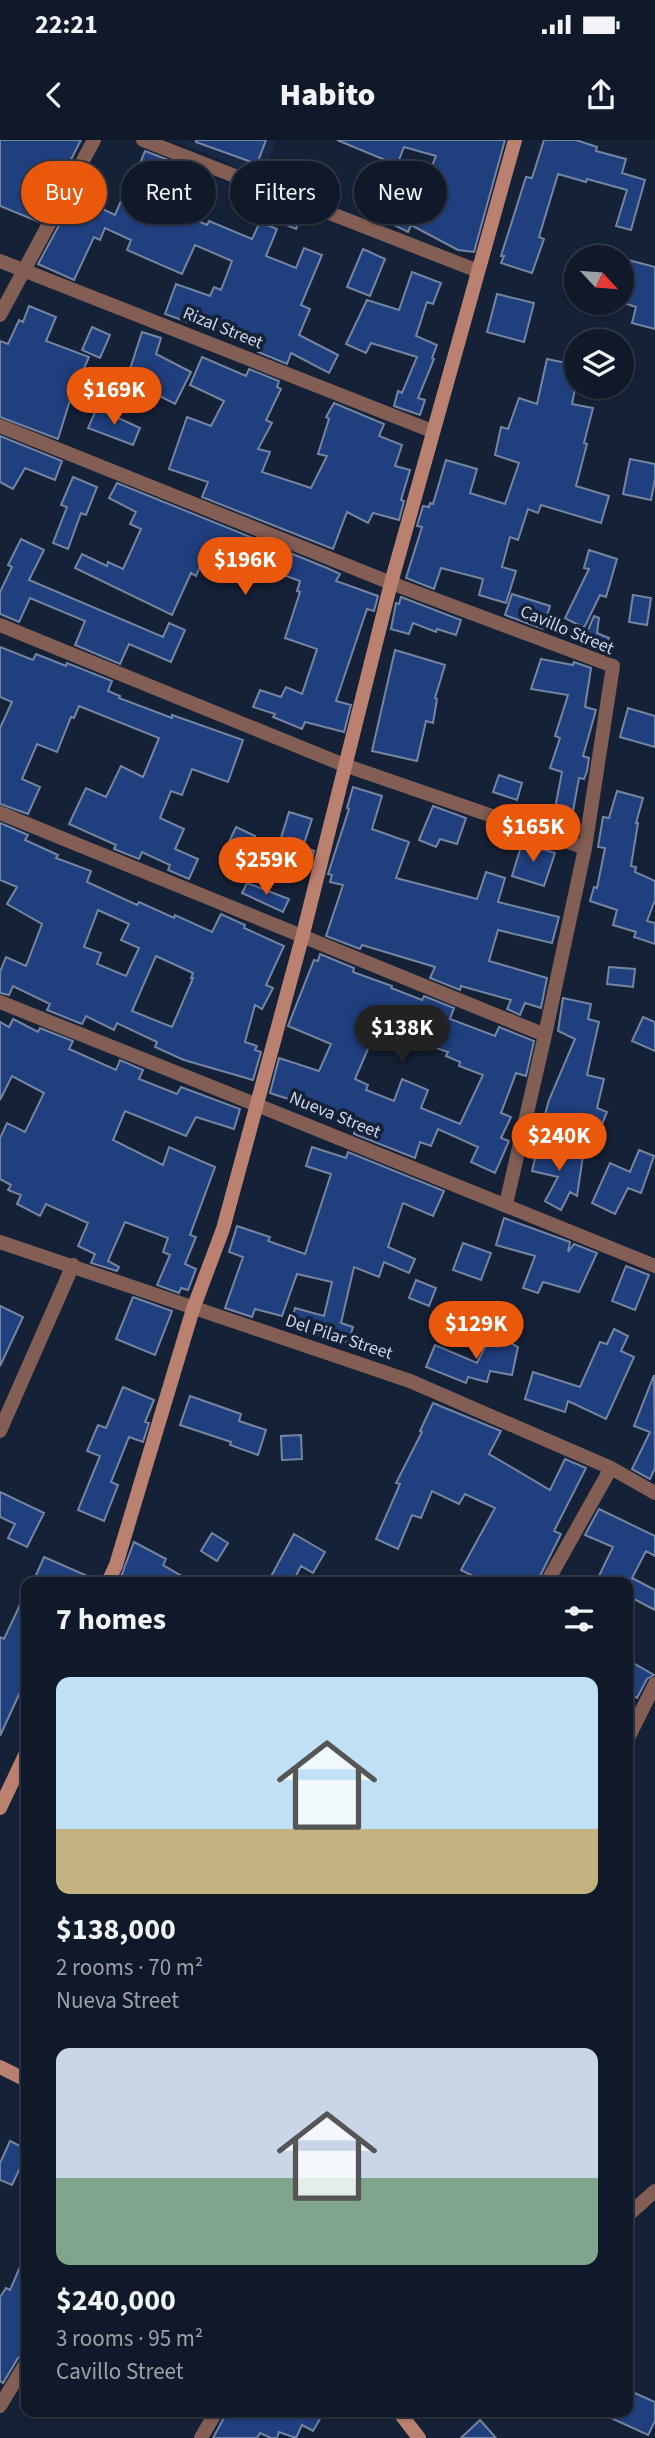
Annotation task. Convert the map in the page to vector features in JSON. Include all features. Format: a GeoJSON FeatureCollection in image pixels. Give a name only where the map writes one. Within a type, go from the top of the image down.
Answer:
{"type":"FeatureCollection","features":[{"type":"Feature","properties":{"kind":"main road"},"geometry":{"type":"LineString","coordinates":[[110,1577],[193,1309],[223,1229],[302,938],[391,583],[515,140]]}},
{"type":"Feature","properties":{"kind":"main road"},"geometry":{"type":"LineString","coordinates":[[0,1808],[21,1764]]}},
{"type":"Feature","properties":{"kind":"main road"},"geometry":{"type":"LineString","coordinates":[[0,2067],[21,2078]]}},
{"type":"Feature","properties":{"kind":"main road"},"geometry":{"type":"LineString","coordinates":[[403,2417],[419,2438]]}},
{"type":"Feature","properties":{"kind":"street"},"geometry":{"type":"LineString","coordinates":[[0,315],[94,140]]}},
{"type":"Feature","properties":{"kind":"street"},"geometry":{"type":"LineString","coordinates":[[144,140],[478,271]]}},
{"type":"Feature","properties":{"kind":"street","name":"Rizal Street"},"geometry":{"type":"LineString","coordinates":[[0,261],[432,431]]}},
{"type":"Feature","properties":{"kind":"street","name":"Cavillo Street"},"geometry":{"type":"LineString","coordinates":[[0,426],[391,583],[613,666],[585,848],[506,1204]]}},
{"type":"Feature","properties":{"kind":"street"},"geometry":{"type":"LineString","coordinates":[[0,625],[344,765],[585,848]]}},
{"type":"Feature","properties":{"kind":"street"},"geometry":{"type":"LineString","coordinates":[[0,813],[545,1035]]}},
{"type":"Feature","properties":{"kind":"street","name":"Nueva Street"},"geometry":{"type":"LineString","coordinates":[[0,1002],[655,1266]]}},
{"type":"Feature","properties":{"kind":"street","name":"Del Pilar Street"},"geometry":{"type":"LineString","coordinates":[[0,1242],[410,1381],[611,1468],[655,1493]]}},
{"type":"Feature","properties":{"kind":"street"},"geometry":{"type":"LineString","coordinates":[[0,1431],[73,1265]]}},
{"type":"Feature","properties":{"kind":"street"},"geometry":{"type":"LineString","coordinates":[[550,1577],[611,1468]]}},
{"type":"Feature","properties":{"kind":"street"},"geometry":{"type":"LineString","coordinates":[[633,1728],[655,1684]]}},
{"type":"Feature","properties":{"kind":"street"},"geometry":{"type":"LineString","coordinates":[[633,2211],[655,2191]]}},
{"type":"Feature","properties":{"kind":"street"},"geometry":{"type":"LineString","coordinates":[[0,2406],[21,2371]]}},
{"type":"Feature","properties":{"kind":"street"},"geometry":{"type":"LineString","coordinates":[[201,2438],[213,2417]]}},
{"type":"Feature","properties":{"kind":"shaded area"},"geometry":{"type":"Polygon","coordinates":[[[174,140],[276,140],[269,161],[230,161],[230,164],[174,140]]]}},
{"type":"Feature","properties":{"kind":"building"},"geometry":{"type":"Polygon","coordinates":[[[0,140],[81,140],[70,161],[21,161],[21,215],[0,206],[0,140]]]}},
{"type":"Feature","properties":{"kind":"building"},"geometry":{"type":"Polygon","coordinates":[[[266,140],[258,161],[249,161],[196,142],[266,140]]]}},
{"type":"Feature","properties":{"kind":"building"},"geometry":{"type":"Polygon","coordinates":[[[337,140],[505,140],[474,252],[458,250],[411,225],[408,232],[392,224],[447,224],[447,161],[434,161],[436,156],[404,147],[399,161],[387,161],[337,140]]]}},
{"type":"Feature","properties":{"kind":"building"},"geometry":{"type":"Polygon","coordinates":[[[544,140],[576,140],[597,147],[596,151],[626,159],[622,173],[645,180],[631,230],[616,226],[627,190],[558,174],[539,237],[544,239],[532,273],[501,263],[504,256],[501,256],[526,177],[532,178],[544,140]]]}},
{"type":"Feature","properties":{"kind":"building"},"geometry":{"type":"Polygon","coordinates":[[[145,151],[171,161],[141,161],[145,151]]]}},
{"type":"Feature","properties":{"kind":"building"},"geometry":{"type":"Polygon","coordinates":[[[121,201],[121,224],[216,224],[252,239],[259,224],[265,224],[277,229],[266,256],[296,268],[304,248],[322,255],[301,305],[310,309],[299,335],[338,355],[329,373],[291,353],[287,364],[258,352],[260,348],[191,320],[190,323],[165,314],[176,284],[210,296],[214,287],[221,290],[232,261],[195,245],[182,274],[127,250],[131,240],[105,228],[100,240],[94,237],[74,280],[38,264],[60,224],[107,224],[107,211],[115,215],[121,201]]]}},
{"type":"Feature","properties":{"kind":"building"},"geometry":{"type":"Polygon","coordinates":[[[284,224],[298,224],[296,229],[284,224]]]}},
{"type":"Feature","properties":{"kind":"building"},"geometry":{"type":"Polygon","coordinates":[[[363,249],[385,259],[370,296],[347,287],[363,249]]]}},
{"type":"Feature","properties":{"kind":"building"},"geometry":{"type":"Polygon","coordinates":[[[634,261],[655,267],[655,329],[632,323],[636,307],[634,261]]]}},
{"type":"Feature","properties":{"kind":"building"},"geometry":{"type":"Polygon","coordinates":[[[412,272],[441,283],[433,304],[427,302],[416,336],[437,345],[418,398],[425,400],[420,415],[394,406],[398,391],[402,393],[417,357],[371,343],[366,353],[346,344],[367,300],[399,310],[412,272]]]}},
{"type":"Feature","properties":{"kind":"building"},"geometry":{"type":"Polygon","coordinates":[[[497,294],[534,303],[524,342],[487,332],[497,294]]]}},
{"type":"Feature","properties":{"kind":"building"},"geometry":{"type":"Polygon","coordinates":[[[29,306],[56,317],[46,341],[89,357],[78,382],[76,381],[58,439],[0,417],[0,341],[8,344],[19,320],[23,322],[29,306]]]}},
{"type":"Feature","properties":{"kind":"building"},"geometry":{"type":"Polygon","coordinates":[[[92,327],[110,335],[100,358],[82,350],[92,327]]]}},
{"type":"Feature","properties":{"kind":"building"},"geometry":{"type":"Polygon","coordinates":[[[142,332],[161,338],[156,354],[191,372],[175,404],[148,390],[154,380],[129,372],[142,332]]]}},
{"type":"Feature","properties":{"kind":"building"},"geometry":{"type":"Polygon","coordinates":[[[202,357],[246,376],[249,369],[279,381],[277,387],[281,389],[266,420],[272,423],[258,449],[270,452],[262,472],[311,488],[327,456],[318,454],[329,419],[326,417],[334,403],[384,424],[379,436],[402,445],[395,466],[410,470],[401,500],[404,501],[399,520],[373,513],[368,523],[347,512],[333,549],[202,497],[208,482],[169,469],[187,417],[211,426],[224,401],[190,385],[202,357]]]}},
{"type":"Feature","properties":{"kind":"building"},"geometry":{"type":"Polygon","coordinates":[[[547,359],[564,363],[564,399],[573,399],[572,404],[593,408],[576,486],[609,496],[601,523],[541,505],[538,513],[528,509],[518,540],[510,537],[502,567],[516,571],[506,603],[479,595],[483,579],[441,568],[434,589],[406,578],[422,527],[417,526],[423,506],[429,507],[430,503],[433,504],[446,460],[477,469],[470,493],[505,504],[519,463],[495,455],[501,427],[508,429],[519,398],[537,404],[547,359]]]}},
{"type":"Feature","properties":{"kind":"building"},"geometry":{"type":"Polygon","coordinates":[[[97,408],[140,428],[133,445],[88,428],[97,408]]]}},
{"type":"Feature","properties":{"kind":"building"},"geometry":{"type":"Polygon","coordinates":[[[0,436],[62,461],[55,480],[25,468],[13,489],[0,482],[0,436]]]}},
{"type":"Feature","properties":{"kind":"building"},"geometry":{"type":"Polygon","coordinates":[[[630,459],[655,464],[651,500],[623,494],[630,459]]]}},
{"type":"Feature","properties":{"kind":"building"},"geometry":{"type":"Polygon","coordinates":[[[73,477],[97,487],[86,515],[81,513],[68,549],[53,543],[67,507],[61,505],[73,477]]]}},
{"type":"Feature","properties":{"kind":"building"},"geometry":{"type":"Polygon","coordinates":[[[117,483],[327,568],[340,574],[336,581],[378,596],[374,611],[367,609],[336,701],[351,705],[344,732],[305,722],[302,729],[273,717],[275,714],[253,707],[260,690],[281,697],[286,687],[302,694],[317,649],[285,638],[300,592],[297,591],[300,581],[273,571],[275,566],[242,554],[237,568],[205,555],[196,576],[191,573],[172,615],[75,568],[82,554],[107,566],[108,562],[123,569],[141,529],[130,524],[136,512],[109,498],[117,483]]]}},
{"type":"Feature","properties":{"kind":"building"},"geometry":{"type":"Polygon","coordinates":[[[21,539],[44,550],[29,580],[163,637],[169,623],[185,630],[171,662],[129,644],[120,664],[75,645],[85,621],[30,598],[19,622],[0,614],[0,592],[12,567],[8,565],[21,539]]]}},
{"type":"Feature","properties":{"kind":"building"},"geometry":{"type":"Polygon","coordinates":[[[589,550],[617,559],[606,597],[600,595],[584,628],[565,618],[589,569],[584,568],[589,550]]]}},
{"type":"Feature","properties":{"kind":"building"},"geometry":{"type":"Polygon","coordinates":[[[512,594],[550,606],[543,629],[505,615],[512,594]]]}},
{"type":"Feature","properties":{"kind":"building"},"geometry":{"type":"Polygon","coordinates":[[[633,595],[651,598],[647,625],[629,622],[633,595]]]}},
{"type":"Feature","properties":{"kind":"building"},"geometry":{"type":"Polygon","coordinates":[[[401,597],[461,620],[456,635],[437,629],[436,632],[413,623],[409,634],[391,629],[396,603],[399,604],[401,597]]]}},
{"type":"Feature","properties":{"kind":"building"},"geometry":{"type":"Polygon","coordinates":[[[594,616],[599,618],[597,633],[609,638],[602,652],[582,644],[594,616]]]}},
{"type":"Feature","properties":{"kind":"building"},"geometry":{"type":"Polygon","coordinates":[[[0,647],[33,660],[36,654],[66,666],[67,663],[112,681],[108,691],[120,696],[119,698],[243,740],[228,782],[192,769],[182,795],[171,791],[160,818],[184,829],[175,849],[198,859],[189,879],[168,870],[170,865],[142,852],[139,859],[114,849],[116,845],[69,824],[86,788],[106,797],[121,766],[143,777],[159,738],[79,706],[74,718],[71,717],[57,752],[37,744],[22,779],[40,787],[28,814],[0,804],[0,728],[12,702],[0,697],[0,647]]]}},
{"type":"Feature","properties":{"kind":"building"},"geometry":{"type":"Polygon","coordinates":[[[395,650],[445,665],[435,698],[433,723],[426,721],[417,761],[372,751],[395,650]]]}},
{"type":"Feature","properties":{"kind":"building"},"geometry":{"type":"Polygon","coordinates":[[[541,659],[573,665],[574,662],[591,668],[585,707],[596,710],[583,756],[589,758],[587,771],[584,779],[579,778],[571,822],[553,819],[562,772],[550,768],[560,738],[555,736],[568,695],[531,689],[541,659]]]}},
{"type":"Feature","properties":{"kind":"building"},"geometry":{"type":"Polygon","coordinates":[[[628,708],[655,716],[655,747],[620,737],[628,708]]]}},
{"type":"Feature","properties":{"kind":"building"},"geometry":{"type":"Polygon","coordinates":[[[499,775],[522,783],[517,800],[493,792],[499,775]]]}},
{"type":"Feature","properties":{"kind":"building"},"geometry":{"type":"Polygon","coordinates":[[[353,787],[382,796],[372,829],[409,842],[396,878],[477,899],[486,872],[505,878],[498,902],[559,917],[552,943],[498,930],[489,961],[547,978],[541,1008],[525,1003],[520,1015],[507,1009],[511,1000],[461,986],[460,990],[430,978],[435,967],[362,945],[360,949],[326,936],[343,885],[330,882],[332,875],[328,874],[349,809],[347,808],[353,787]]]}},
{"type":"Feature","properties":{"kind":"building"},"geometry":{"type":"Polygon","coordinates":[[[617,791],[643,798],[636,823],[631,866],[636,867],[635,872],[655,881],[655,900],[647,921],[655,923],[655,944],[634,937],[636,932],[613,925],[617,910],[590,901],[594,887],[597,888],[605,848],[598,847],[603,817],[609,818],[617,791]]]}},
{"type":"Feature","properties":{"kind":"building"},"geometry":{"type":"Polygon","coordinates":[[[433,806],[466,818],[457,844],[440,839],[436,847],[419,840],[433,806]]]}},
{"type":"Feature","properties":{"kind":"building"},"geometry":{"type":"Polygon","coordinates":[[[289,812],[312,819],[303,847],[314,851],[310,868],[304,866],[299,878],[280,868],[289,841],[281,838],[289,812]]]}},
{"type":"Feature","properties":{"kind":"building"},"geometry":{"type":"Polygon","coordinates":[[[0,823],[28,835],[25,840],[58,855],[56,858],[91,871],[87,882],[137,905],[139,902],[212,932],[221,914],[284,946],[266,985],[273,988],[262,1009],[255,1005],[245,1042],[257,1046],[255,1050],[261,1052],[253,1080],[184,1060],[155,1047],[157,1042],[117,1023],[114,1030],[86,1016],[82,1024],[47,1010],[50,1004],[13,986],[9,995],[0,993],[0,972],[6,957],[26,966],[42,924],[7,904],[17,887],[0,880],[0,823]],[[98,910],[84,947],[101,953],[97,964],[126,976],[139,948],[121,940],[129,924],[98,910]],[[156,956],[132,1011],[172,1027],[193,973],[156,956]]]}},
{"type":"Feature","properties":{"kind":"building"},"geometry":{"type":"Polygon","coordinates":[[[236,827],[255,836],[247,853],[228,844],[236,827]]]}},
{"type":"Feature","properties":{"kind":"building"},"geometry":{"type":"Polygon","coordinates":[[[522,843],[555,853],[544,886],[512,876],[522,843]]]}},
{"type":"Feature","properties":{"kind":"building"},"geometry":{"type":"Polygon","coordinates":[[[247,883],[289,899],[283,912],[242,893],[247,883]]]}},
{"type":"Feature","properties":{"kind":"building"},"geometry":{"type":"Polygon","coordinates":[[[320,954],[354,968],[353,972],[392,986],[391,988],[422,1000],[424,996],[454,1008],[450,1019],[495,1036],[499,1027],[534,1041],[526,1076],[516,1073],[501,1113],[511,1117],[501,1138],[509,1141],[495,1173],[471,1162],[478,1147],[438,1129],[431,1146],[420,1142],[415,1158],[354,1134],[358,1121],[306,1099],[304,1104],[270,1093],[279,1058],[319,1071],[331,1044],[288,1026],[314,960],[318,961],[320,954]],[[377,1028],[355,1079],[368,1085],[366,1090],[394,1101],[402,1079],[428,1090],[421,1108],[460,1124],[483,1075],[459,1066],[460,1062],[446,1056],[448,1052],[377,1028]]]}},
{"type":"Feature","properties":{"kind":"building"},"geometry":{"type":"Polygon","coordinates":[[[609,967],[635,969],[633,987],[607,984],[609,967]]]}},
{"type":"Feature","properties":{"kind":"building"},"geometry":{"type":"Polygon","coordinates":[[[563,998],[591,1004],[588,1019],[599,1022],[587,1075],[604,1079],[597,1108],[607,1112],[600,1129],[588,1124],[586,1136],[544,1118],[575,1039],[558,1031],[563,998]]]}},
{"type":"Feature","properties":{"kind":"building"},"geometry":{"type":"Polygon","coordinates":[[[643,1017],[655,1022],[655,1051],[632,1041],[643,1017]]]}},
{"type":"Feature","properties":{"kind":"building"},"geometry":{"type":"Polygon","coordinates":[[[13,1019],[38,1032],[40,1028],[73,1041],[69,1049],[116,1070],[120,1060],[143,1070],[139,1079],[177,1094],[181,1087],[240,1109],[234,1129],[196,1117],[186,1136],[125,1111],[113,1140],[163,1165],[169,1147],[215,1167],[190,1235],[196,1237],[185,1264],[196,1269],[188,1290],[181,1288],[179,1293],[157,1285],[170,1255],[163,1252],[168,1238],[125,1222],[108,1261],[119,1267],[117,1271],[91,1263],[95,1254],[78,1246],[88,1223],[46,1204],[40,1216],[17,1204],[21,1195],[8,1190],[11,1185],[0,1179],[0,1138],[7,1123],[25,1132],[44,1093],[12,1076],[0,1100],[0,1022],[9,1027],[13,1019]]]}},
{"type":"Feature","properties":{"kind":"building"},"geometry":{"type":"Polygon","coordinates":[[[538,1146],[583,1156],[577,1196],[570,1192],[561,1210],[545,1201],[558,1177],[532,1171],[538,1146]]]}},
{"type":"Feature","properties":{"kind":"building"},"geometry":{"type":"Polygon","coordinates":[[[312,1147],[346,1158],[348,1152],[444,1191],[433,1216],[403,1203],[388,1247],[415,1259],[409,1273],[384,1262],[379,1277],[354,1267],[341,1323],[353,1327],[348,1343],[290,1326],[295,1308],[324,1316],[332,1282],[297,1274],[282,1316],[255,1309],[252,1317],[225,1308],[243,1257],[229,1252],[237,1226],[270,1237],[268,1241],[305,1254],[331,1174],[306,1166],[312,1147]]]}},
{"type":"Feature","properties":{"kind":"building"},"geometry":{"type":"Polygon","coordinates":[[[639,1150],[654,1156],[641,1193],[628,1188],[615,1214],[592,1203],[610,1163],[630,1172],[639,1150]]]}},
{"type":"Feature","properties":{"kind":"building"},"geometry":{"type":"Polygon","coordinates":[[[504,1218],[570,1242],[568,1252],[574,1244],[597,1253],[579,1292],[543,1282],[538,1293],[523,1288],[535,1256],[496,1245],[504,1218]]]}},
{"type":"Feature","properties":{"kind":"building"},"geometry":{"type":"Polygon","coordinates":[[[463,1243],[491,1253],[481,1280],[453,1270],[463,1243]]]}},
{"type":"Feature","properties":{"kind":"building"},"geometry":{"type":"Polygon","coordinates":[[[626,1266],[649,1275],[635,1310],[612,1301],[626,1266]]]}},
{"type":"Feature","properties":{"kind":"building"},"geometry":{"type":"Polygon","coordinates":[[[416,1280],[436,1288],[429,1306],[409,1298],[416,1280]]]}},
{"type":"Feature","properties":{"kind":"building"},"geometry":{"type":"Polygon","coordinates":[[[133,1297],[172,1311],[155,1355],[116,1339],[133,1297]]]}},
{"type":"Feature","properties":{"kind":"building"},"geometry":{"type":"Polygon","coordinates":[[[0,1306],[23,1317],[0,1366],[0,1306]]]}},
{"type":"Feature","properties":{"kind":"building"},"geometry":{"type":"Polygon","coordinates":[[[614,1329],[628,1336],[621,1351],[634,1357],[606,1419],[568,1401],[565,1412],[525,1399],[533,1372],[580,1387],[600,1342],[607,1344],[614,1329]]]}},
{"type":"Feature","properties":{"kind":"building"},"geometry":{"type":"Polygon","coordinates":[[[492,1333],[518,1347],[512,1375],[490,1371],[487,1382],[468,1377],[466,1383],[426,1367],[435,1345],[477,1363],[492,1333]]]}},
{"type":"Feature","properties":{"kind":"building"},"geometry":{"type":"Polygon","coordinates":[[[654,1375],[655,1468],[650,1479],[632,1469],[650,1432],[634,1426],[654,1375]]]}},
{"type":"Feature","properties":{"kind":"building"},"geometry":{"type":"Polygon","coordinates":[[[123,1387],[154,1400],[145,1422],[149,1423],[143,1442],[129,1437],[111,1482],[118,1485],[104,1521],[78,1510],[100,1456],[87,1451],[98,1425],[106,1428],[123,1387]]]}},
{"type":"Feature","properties":{"kind":"building"},"geometry":{"type":"Polygon","coordinates":[[[190,1396],[241,1414],[239,1421],[266,1430],[258,1455],[230,1445],[231,1442],[180,1425],[190,1396]]]}},
{"type":"Feature","properties":{"kind":"building"},"geometry":{"type":"Polygon","coordinates":[[[433,1403],[501,1431],[489,1454],[550,1490],[565,1459],[586,1468],[554,1531],[561,1534],[540,1577],[472,1577],[461,1570],[495,1508],[465,1494],[459,1504],[432,1491],[421,1518],[412,1515],[398,1549],[376,1539],[400,1484],[396,1483],[422,1432],[420,1431],[433,1403]]]}},
{"type":"Feature","properties":{"kind":"building"},"geometry":{"type":"Polygon","coordinates":[[[301,1435],[302,1459],[282,1460],[281,1436],[301,1435]]]}},
{"type":"Feature","properties":{"kind":"building"},"geometry":{"type":"Polygon","coordinates":[[[0,1492],[44,1513],[27,1547],[8,1538],[15,1524],[0,1517],[0,1492]]]}},
{"type":"Feature","properties":{"kind":"building"},"geometry":{"type":"Polygon","coordinates":[[[599,1509],[655,1536],[655,1556],[646,1551],[633,1577],[598,1577],[613,1547],[585,1535],[599,1509]]]}},
{"type":"Feature","properties":{"kind":"building"},"geometry":{"type":"Polygon","coordinates":[[[212,1533],[228,1543],[217,1561],[201,1551],[212,1533]]]}},
{"type":"Feature","properties":{"kind":"building"},"geometry":{"type":"Polygon","coordinates":[[[294,1534],[325,1552],[313,1573],[301,1566],[296,1577],[271,1577],[294,1534]]]}},
{"type":"Feature","properties":{"kind":"building"},"geometry":{"type":"Polygon","coordinates":[[[134,1542],[166,1559],[163,1565],[183,1577],[121,1577],[134,1542]]]}},
{"type":"Feature","properties":{"kind":"building"},"geometry":{"type":"Polygon","coordinates":[[[44,1557],[90,1577],[35,1577],[44,1557]]]}},
{"type":"Feature","properties":{"kind":"building"},"geometry":{"type":"Polygon","coordinates":[[[633,1579],[655,1590],[655,1610],[633,1599],[633,1579]]]}},
{"type":"Feature","properties":{"kind":"building"},"geometry":{"type":"Polygon","coordinates":[[[21,1603],[21,1690],[0,1736],[0,1637],[4,1639],[21,1603]]]}},
{"type":"Feature","properties":{"kind":"building"},"geometry":{"type":"Polygon","coordinates":[[[633,1663],[654,1675],[647,1679],[637,1698],[633,1696],[633,1663]]]}},
{"type":"Feature","properties":{"kind":"building"},"geometry":{"type":"Polygon","coordinates":[[[10,2141],[21,2146],[21,2166],[12,2185],[0,2180],[0,2163],[10,2141]]]}},
{"type":"Feature","properties":{"kind":"building"},"geometry":{"type":"Polygon","coordinates":[[[21,2265],[21,2356],[3,2383],[0,2381],[0,2297],[6,2288],[10,2290],[21,2265]]]}},
{"type":"Feature","properties":{"kind":"building"},"geometry":{"type":"Polygon","coordinates":[[[633,2392],[655,2402],[655,2421],[648,2435],[609,2417],[633,2417],[633,2392]]]}},
{"type":"Feature","properties":{"kind":"building"},"geometry":{"type":"Polygon","coordinates":[[[224,2417],[321,2417],[313,2431],[302,2425],[296,2438],[279,2432],[277,2438],[260,2433],[257,2438],[213,2438],[224,2417]]]}},
{"type":"Feature","properties":{"kind":"building"},"geometry":{"type":"Polygon","coordinates":[[[480,2420],[496,2438],[461,2438],[480,2420]]]}}]}
